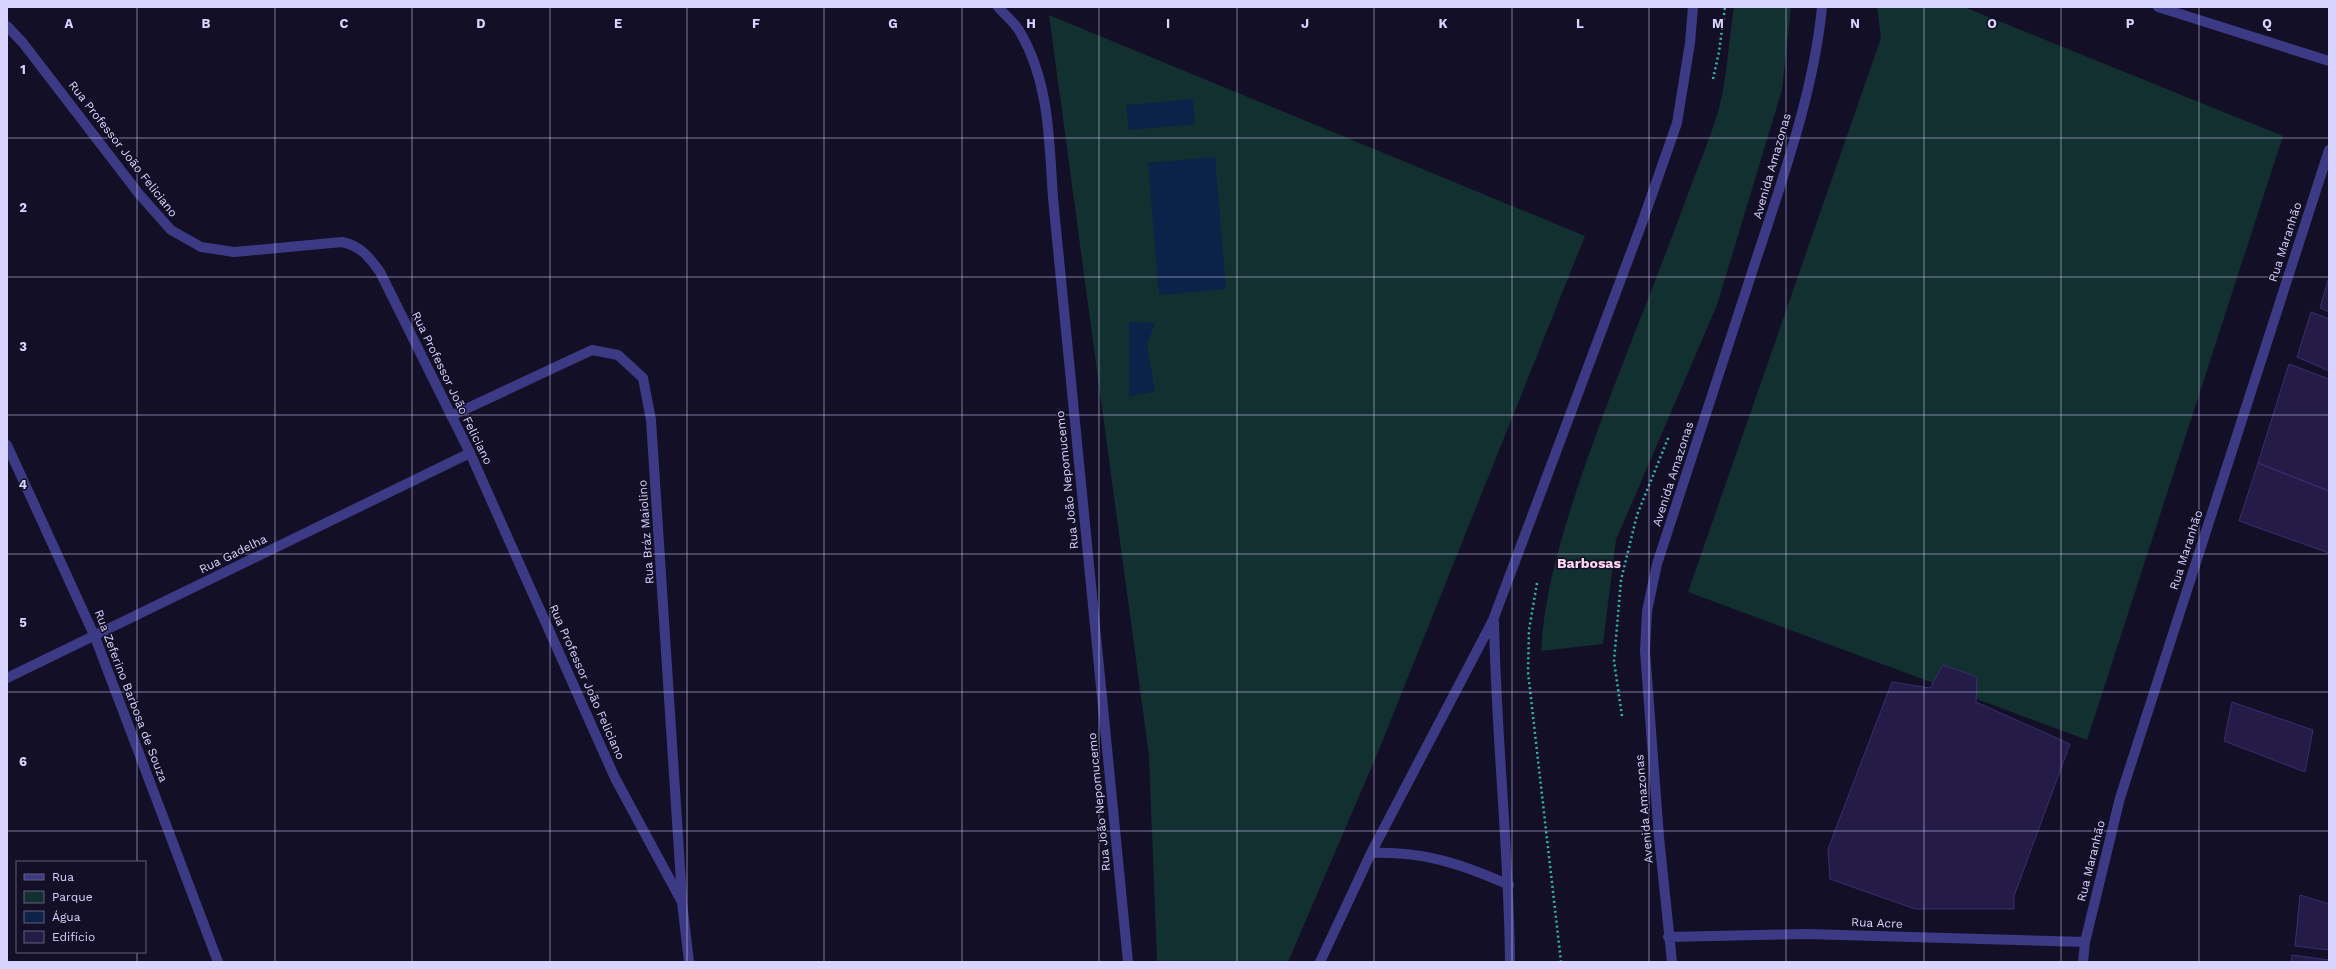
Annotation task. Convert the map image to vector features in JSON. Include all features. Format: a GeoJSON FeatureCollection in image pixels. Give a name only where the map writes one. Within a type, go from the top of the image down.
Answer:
{"type":"FeatureCollection","features":[{"type":"Feature","properties":{"kind":"street","name":"Rua João Nepomucemo"},"geometry":{"type":"LineString","coordinates":[[998,7],[1020,32],[1040,80],[1048,120],[1054,214],[1128,962]]}},
{"type":"Feature","properties":{"kind":"street"},"geometry":{"type":"LineString","coordinates":[[1320,962],[1371,853],[1494,620],[1642,223],[1677,123],[1690,43],[1693,7]]}},
{"type":"Feature","properties":{"kind":"street","name":"Avenida Amazonas"},"geometry":{"type":"LineString","coordinates":[[1672,962],[1668,937],[1645,651],[1647,611],[1657,564],[1767,228],[1800,117],[1819,38],[1822,7]]}},
{"type":"Feature","properties":{"kind":"street"},"geometry":{"type":"LineString","coordinates":[[2158,7],[2329,61]]}},
{"type":"Feature","properties":{"kind":"street","name":"Rua Professor João Feliciano"},"geometry":{"type":"LineString","coordinates":[[7,26],[23,42],[139,194],[171,230],[201,246],[234,252],[342,242],[354,245],[366,253],[380,272],[470,453],[615,778],[682,902],[689,962]]}},
{"type":"Feature","properties":{"kind":"street","name":"Rua Maranhão"},"geometry":{"type":"LineString","coordinates":[[2083,962],[2085,942],[2120,798],[2329,150]]}},
{"type":"Feature","properties":{"kind":"street","name":"Rua Bráz Maiolino"},"geometry":{"type":"LineString","coordinates":[[451,416],[592,350],[618,355],[643,378],[651,420],[682,902]]}},
{"type":"Feature","properties":{"kind":"street","name":"Rua Zeferino Barbosa de Souza"},"geometry":{"type":"LineString","coordinates":[[7,445],[95,636],[218,962]]}},
{"type":"Feature","properties":{"kind":"street","name":"Rua Gadelha"},"geometry":{"type":"LineString","coordinates":[[7,678],[470,453]]}},
{"type":"Feature","properties":{"kind":"street"},"geometry":{"type":"LineString","coordinates":[[1494,620],[1496,709],[1509,884],[1510,962]]}},
{"type":"Feature","properties":{"kind":"street"},"geometry":{"type":"LineString","coordinates":[[1371,853],[1402,853],[1446,860],[1509,884]]}},
{"type":"Feature","properties":{"kind":"street","name":"Rua Acre"},"geometry":{"type":"LineString","coordinates":[[1668,937],[1806,934],[2085,942]]}},
{"type":"Feature","properties":{"kind":"path"},"geometry":{"type":"LineString","coordinates":[[1528,672],[1561,962]]}},
{"type":"Feature","properties":{"kind":"green space"},"geometry":{"type":"Polygon","coordinates":[[[1734,7],[1791,7],[1782,90],[1717,305],[1616,540],[1603,644],[1541,651],[1550,585],[1580,480],[1716,119],[1724,84],[1734,7]]]}},
{"type":"Feature","properties":{"kind":"green space"},"geometry":{"type":"Polygon","coordinates":[[[1877,7],[1964,7],[2283,136],[2087,740],[1688,592],[1881,38],[1877,7]]]}},
{"type":"Feature","properties":{"kind":"green space"},"geometry":{"type":"Polygon","coordinates":[[[1049,15],[1585,236],[1378,752],[1288,962],[1157,962],[1149,756],[1049,15]]]}},
{"type":"Feature","properties":{"kind":"water"},"geometry":{"type":"Polygon","coordinates":[[[1193,99],[1195,124],[1129,130],[1126,105],[1193,99]]]}},
{"type":"Feature","properties":{"kind":"water"},"geometry":{"type":"Polygon","coordinates":[[[1215,157],[1226,289],[1159,295],[1148,163],[1215,157]]]}},
{"type":"Feature","properties":{"kind":"water"},"geometry":{"type":"Polygon","coordinates":[[[1129,322],[1155,323],[1147,345],[1155,391],[1129,397],[1129,322]]]}},
{"type":"Feature","properties":{"kind":"building"},"geometry":{"type":"Polygon","coordinates":[[[2329,277],[2329,312],[2320,308],[2329,277]]]}},
{"type":"Feature","properties":{"kind":"building"},"geometry":{"type":"Polygon","coordinates":[[[2311,312],[2329,319],[2329,371],[2297,357],[2311,312]]]}},
{"type":"Feature","properties":{"kind":"building"},"geometry":{"type":"Polygon","coordinates":[[[2289,364],[2329,379],[2329,491],[2258,463],[2289,364]]]}},
{"type":"Feature","properties":{"kind":"building"},"geometry":{"type":"Polygon","coordinates":[[[2258,463],[2329,491],[2329,553],[2239,521],[2258,463]]]}},
{"type":"Feature","properties":{"kind":"building"},"geometry":{"type":"Polygon","coordinates":[[[1943,665],[1977,677],[1976,702],[2070,744],[2014,896],[2014,909],[1915,909],[1830,879],[1828,849],[1892,682],[1930,688],[1943,665]]]}},
{"type":"Feature","properties":{"kind":"building"},"geometry":{"type":"Polygon","coordinates":[[[2232,702],[2313,730],[2305,772],[2224,741],[2232,702]]]}},
{"type":"Feature","properties":{"kind":"building"},"geometry":{"type":"Polygon","coordinates":[[[2300,895],[2329,904],[2329,950],[2295,946],[2300,895]]]}},
{"type":"Feature","properties":{"kind":"building"},"geometry":{"type":"Polygon","coordinates":[[[2292,955],[2329,960],[2329,962],[2291,962],[2292,955]]]}},
{"type":"Feature","properties":{"kind":"district","name":"Barbosas"},"geometry":{"type":"Point","coordinates":[1589,563]}}]}
